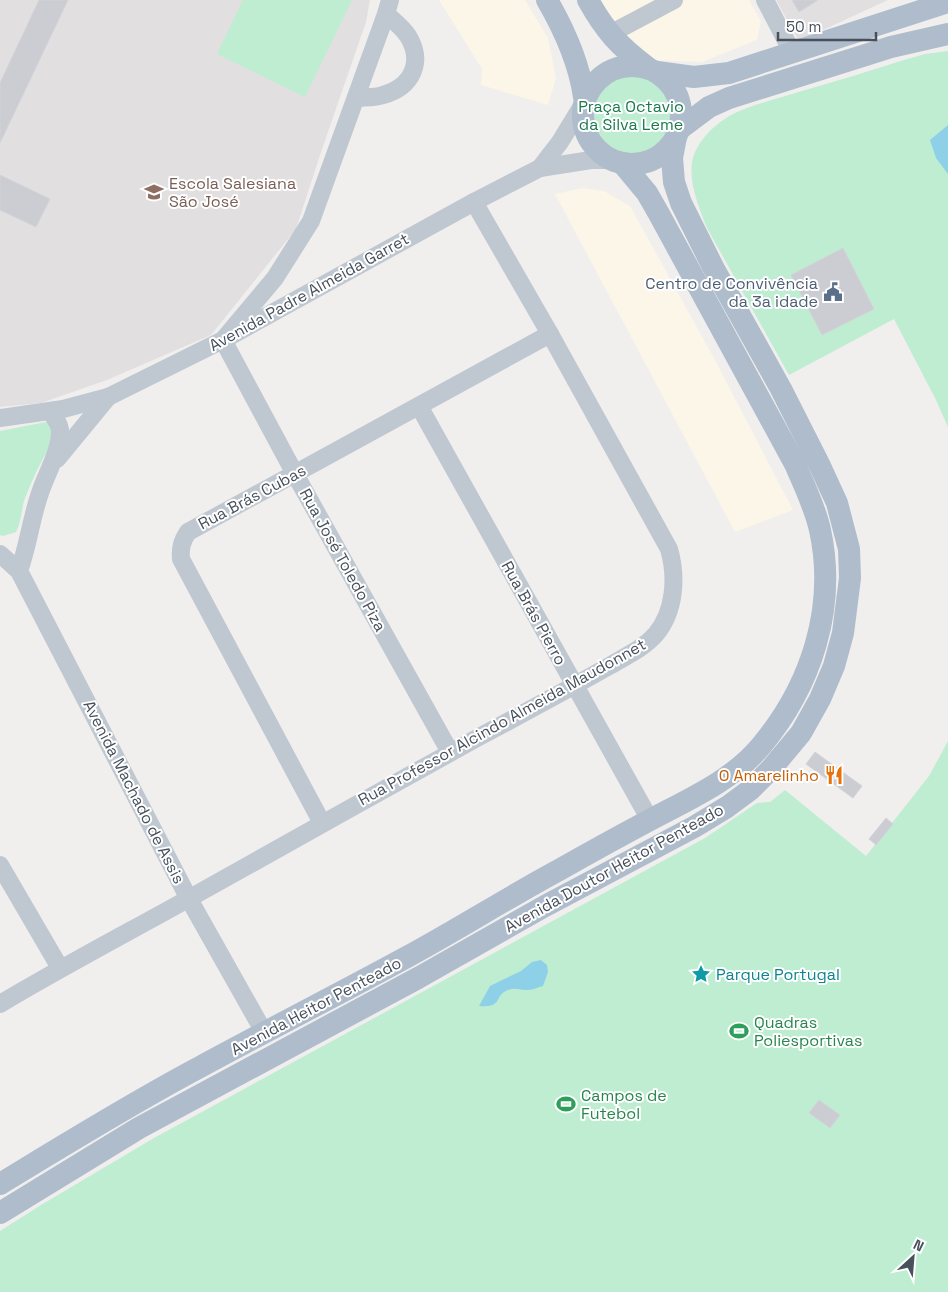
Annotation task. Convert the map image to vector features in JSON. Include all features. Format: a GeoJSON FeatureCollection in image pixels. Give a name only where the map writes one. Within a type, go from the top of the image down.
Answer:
{"type":"FeatureCollection","features":[{"type":"Feature","properties":{"kind":"main road"},"geometry":{"type":"LineString","coordinates":[[547,0],[561,24],[577,61],[583,102],[582,120],[586,134],[593,146],[602,154],[617,162],[641,163],[655,159],[666,150],[678,133],[709,107],[729,98],[914,40],[943,36]]}},
{"type":"Feature","properties":{"kind":"main road"},"geometry":{"type":"LineString","coordinates":[[593,2],[610,34],[625,51],[668,81],[677,94],[681,108],[678,133]]}},
{"type":"Feature","properties":{"kind":"main road"},"geometry":{"type":"LineString","coordinates":[[583,102],[599,77],[614,68],[630,65],[694,77],[729,73],[930,5],[948,2]]}},
{"type":"Feature","properties":{"kind":"main road","name":"Avenida Doutor Heitor Penteado"},"geometry":{"type":"LineString","coordinates":[[474,946],[694,827],[727,807],[750,790],[771,769],[801,733],[828,682],[843,633],[850,568],[849,549],[837,503],[781,389],[713,267],[681,203],[674,182],[672,158],[678,133]]}},
{"type":"Feature","properties":{"kind":"main road","name":"Avenida Doutor Heitor Penteado"},"geometry":{"type":"LineString","coordinates":[[617,162],[647,193],[794,464],[816,514],[825,562],[826,594],[815,650],[801,684],[777,725],[760,748],[738,768],[709,788],[642,825]]}},
{"type":"Feature","properties":{"kind":"main road","name":"Avenida Heitor Penteado"},"geometry":{"type":"LineString","coordinates":[[0,1184],[124,1109],[408,957],[486,911],[642,825]]}},
{"type":"Feature","properties":{"kind":"main road","name":"Avenida Heitor Penteado"},"geometry":{"type":"LineString","coordinates":[[0,1213],[139,1128],[474,946]]}},
{"type":"Feature","properties":{"kind":"street"},"geometry":{"type":"LineString","coordinates":[[610,34],[643,7],[674,0]]}},
{"type":"Feature","properties":{"kind":"street"},"geometry":{"type":"LineString","coordinates":[[765,0],[792,52]]}},
{"type":"Feature","properties":{"kind":"street"},"geometry":{"type":"LineString","coordinates":[[223,340],[275,278],[308,227],[388,7]]}},
{"type":"Feature","properties":{"kind":"street"},"geometry":{"type":"LineString","coordinates":[[356,98],[383,96],[404,84],[415,70],[416,52],[407,34],[388,7]]}},
{"type":"Feature","properties":{"kind":"street","name":"Avenida Padre Almeida Garret"},"geometry":{"type":"LineString","coordinates":[[0,418],[50,411],[108,397],[223,340],[474,202],[540,168],[560,142],[583,102]]}},
{"type":"Feature","properties":{"kind":"street"},"geometry":{"type":"LineString","coordinates":[[540,168],[590,160],[617,162]]}},
{"type":"Feature","properties":{"kind":"street","name":"Rua Professor Alcindo Almeida Maudonnet"},"geometry":{"type":"LineString","coordinates":[[0,1004],[60,968],[189,899],[322,822],[575,685],[644,645],[657,633],[671,602],[674,581],[673,565],[669,550],[550,334],[474,202]]}},
{"type":"Feature","properties":{"kind":"street","name":"Rua Brás Cubas"},"geometry":{"type":"LineString","coordinates":[[322,822],[181,559],[180,550],[183,541],[188,532],[550,334]]}},
{"type":"Feature","properties":{"kind":"street","name":"Rua José Toledo Piza"},"geometry":{"type":"LineString","coordinates":[[223,340],[295,474],[450,752]]}},
{"type":"Feature","properties":{"kind":"street"},"geometry":{"type":"LineString","coordinates":[[52,465],[108,397]]}},
{"type":"Feature","properties":{"kind":"street","name":"Rua Brás Pierro"},"geometry":{"type":"LineString","coordinates":[[419,406],[575,685],[642,825]]}},
{"type":"Feature","properties":{"kind":"street"},"geometry":{"type":"LineString","coordinates":[[19,571],[40,491],[52,465],[60,429],[50,411]]}},
{"type":"Feature","properties":{"kind":"street","name":"Avenida Machado de Assis"},"geometry":{"type":"LineString","coordinates":[[0,554],[19,571],[189,899],[265,1034]]}},
{"type":"Feature","properties":{"kind":"street"},"geometry":{"type":"LineString","coordinates":[[0,865],[60,968]]}},
{"type":"Feature","properties":{"kind":"shaded area","name":"Escola Salesiana São José"},"geometry":{"type":"Polygon","coordinates":[[[0,0],[370,0],[366,22],[296,229],[211,335],[107,380],[41,403],[0,407],[0,0]]]}},
{"type":"Feature","properties":{"kind":"shaded area"},"geometry":{"type":"Polygon","coordinates":[[[439,0],[525,0],[548,38],[556,78],[548,105],[481,85],[482,69],[439,0]]]}},
{"type":"Feature","properties":{"kind":"shaded area"},"geometry":{"type":"Polygon","coordinates":[[[599,0],[749,0],[761,21],[757,40],[702,62],[652,60],[609,17],[599,0]]]}},
{"type":"Feature","properties":{"kind":"shaded area"},"geometry":{"type":"Polygon","coordinates":[[[776,0],[888,0],[799,41],[776,0]]]}},
{"type":"Feature","properties":{"kind":"shaded area"},"geometry":{"type":"Polygon","coordinates":[[[582,188],[604,191],[630,206],[715,360],[793,510],[735,532],[555,194],[582,188]]]}},
{"type":"Feature","properties":{"kind":"green space"},"geometry":{"type":"Polygon","coordinates":[[[243,0],[352,0],[305,97],[217,54],[243,0]]]}},
{"type":"Feature","properties":{"kind":"green space"},"geometry":{"type":"Polygon","coordinates":[[[948,51],[948,427],[894,319],[789,375],[707,228],[695,196],[691,170],[694,154],[702,140],[720,122],[733,114],[767,101],[904,60],[925,54],[948,51]]]}},
{"type":"Feature","properties":{"kind":"green space","name":"Praça Octavio da Silva Leme"},"geometry":{"type":"Polygon","coordinates":[[[631,76],[646,79],[663,93],[667,100],[670,115],[667,130],[653,147],[646,151],[631,154],[616,151],[599,137],[595,130],[592,115],[595,100],[609,83],[616,79],[631,76]]]}},
{"type":"Feature","properties":{"kind":"green space"},"geometry":{"type":"Polygon","coordinates":[[[46,422],[51,425],[55,438],[28,490],[16,532],[3,536],[0,535],[0,431],[46,422]]]}},
{"type":"Feature","properties":{"kind":"green space","name":"Parque Portugal"},"geometry":{"type":"Polygon","coordinates":[[[948,741],[948,1292],[0,1292],[0,1231],[154,1138],[705,838],[757,803],[770,802],[785,790],[866,856],[929,776],[948,741]]]}},
{"type":"Feature","properties":{"kind":"water"},"geometry":{"type":"Polygon","coordinates":[[[948,125],[948,174],[936,158],[930,140],[948,125]]]}},
{"type":"Feature","properties":{"kind":"water"},"geometry":{"type":"Polygon","coordinates":[[[541,960],[547,965],[548,972],[543,986],[530,990],[511,989],[503,992],[492,1005],[479,1006],[490,986],[521,971],[532,962],[541,960]]]}},
{"type":"Feature","properties":{"kind":"building"},"geometry":{"type":"Polygon","coordinates":[[[39,0],[68,0],[0,143],[0,83],[39,0]]]}},
{"type":"Feature","properties":{"kind":"building"},"geometry":{"type":"Polygon","coordinates":[[[792,0],[818,0],[799,12],[792,0]]]}},
{"type":"Feature","properties":{"kind":"building"},"geometry":{"type":"Polygon","coordinates":[[[0,175],[50,199],[36,227],[0,210],[0,175]]]}},
{"type":"Feature","properties":{"kind":"building","name":"Centro de Convivência da 3a idade"},"geometry":{"type":"Polygon","coordinates":[[[843,248],[874,309],[822,335],[791,275],[843,248]]]}},
{"type":"Feature","properties":{"kind":"building","name":"O Amarelinho"},"geometry":{"type":"Polygon","coordinates":[[[815,752],[862,786],[853,798],[806,764],[815,752]]]}},
{"type":"Feature","properties":{"kind":"building"},"geometry":{"type":"Polygon","coordinates":[[[886,818],[893,824],[876,845],[869,839],[886,818]]]}},
{"type":"Feature","properties":{"kind":"building"},"geometry":{"type":"Polygon","coordinates":[[[819,1100],[840,1115],[830,1128],[809,1113],[819,1100]]]}},
{"type":"Feature","properties":{"kind":"place","name":"Escola Salesiana São José"},"geometry":{"type":"Point","coordinates":[154,192]}},
{"type":"Feature","properties":{"kind":"place","name":"Centro de Convivência da 3a idade"},"geometry":{"type":"Point","coordinates":[833,292]}},
{"type":"Feature","properties":{"kind":"place","name":"O Amarelinho"},"geometry":{"type":"Point","coordinates":[834,775]}},
{"type":"Feature","properties":{"kind":"place","name":"Parque Portugal"},"geometry":{"type":"Point","coordinates":[701,974]}},
{"type":"Feature","properties":{"kind":"place","name":"Quadras Poliesportivas"},"geometry":{"type":"Point","coordinates":[739,1031]}},
{"type":"Feature","properties":{"kind":"place","name":"Campos de Futebol"},"geometry":{"type":"Point","coordinates":[566,1104]}}]}
